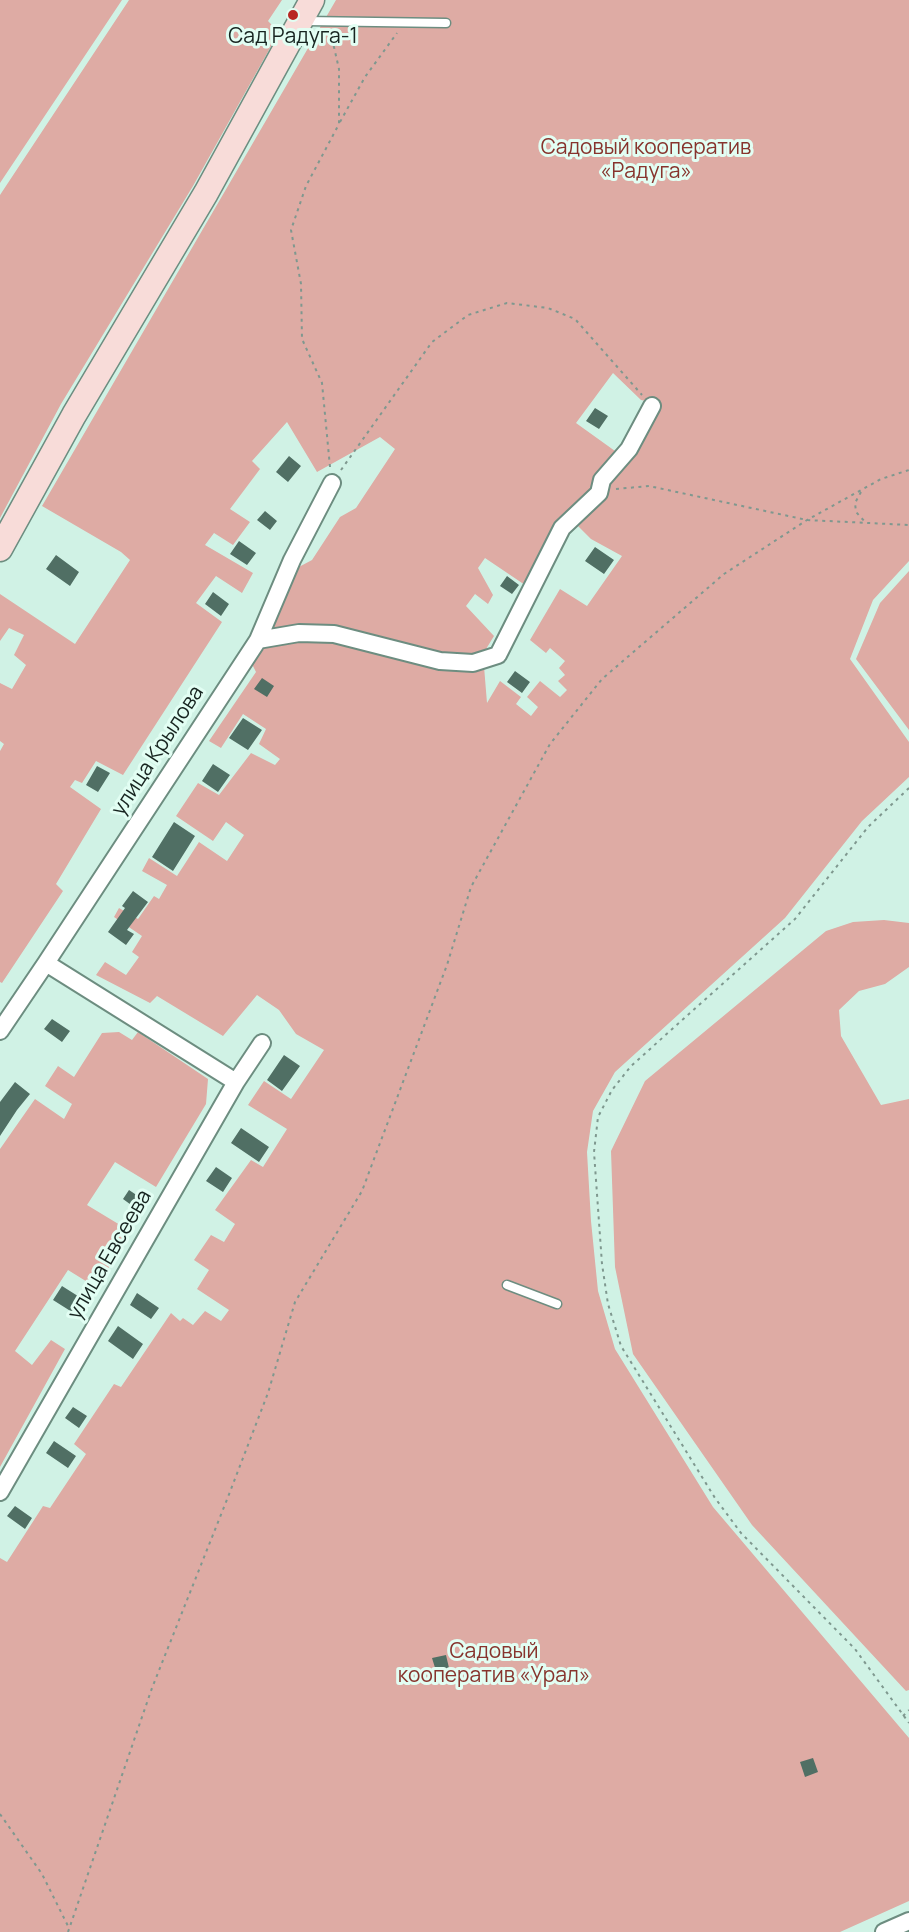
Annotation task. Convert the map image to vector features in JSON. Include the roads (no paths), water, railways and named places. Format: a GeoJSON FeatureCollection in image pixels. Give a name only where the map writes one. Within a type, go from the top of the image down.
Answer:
{"type":"FeatureCollection","features":[{"type":"Feature","properties":{"kind":"main road"},"geometry":{"type":"LineString","coordinates":[[5,540],[74,415],[206,193],[306,10]]}},
{"type":"Feature","properties":{"kind":"street"},"geometry":{"type":"LineString","coordinates":[[258,640],[299,633],[334,634],[440,661],[473,663],[498,655],[562,528],[599,493],[602,480],[629,449],[652,406]]}},
{"type":"Feature","properties":{"kind":"street","name":"улица Крылова"},"geometry":{"type":"LineString","coordinates":[[0,1031],[258,640],[292,560],[332,483]]}},
{"type":"Feature","properties":{"kind":"street"},"geometry":{"type":"LineString","coordinates":[[46,963],[236,1082]]}},
{"type":"Feature","properties":{"kind":"street","name":"улица Евсеева"},"geometry":{"type":"LineString","coordinates":[[0,1492],[236,1082],[262,1043]]}},
{"type":"Feature","properties":{"kind":"street"},"geometry":{"type":"LineString","coordinates":[[884,1932],[909,1922]]}},
{"type":"Feature","properties":{"kind":"lane"},"geometry":{"type":"LineString","coordinates":[[306,10],[328,22],[446,23]]}},
{"type":"Feature","properties":{"kind":"lane"},"geometry":{"type":"LineString","coordinates":[[507,1285],[557,1304]]}},
{"type":"Feature","properties":{"kind":"place","name":"Сад Радуга-1"},"geometry":{"type":"Point","coordinates":[293,15]}},
{"type":"Feature","properties":{"kind":"park label","name":"Садовый кооператив «Радуга»"},"geometry":{"type":"Point","coordinates":[646,160]}},
{"type":"Feature","properties":{"kind":"park label","name":"Садовый кооператив «Урал»"},"geometry":{"type":"Point","coordinates":[494,1664]}}]}
